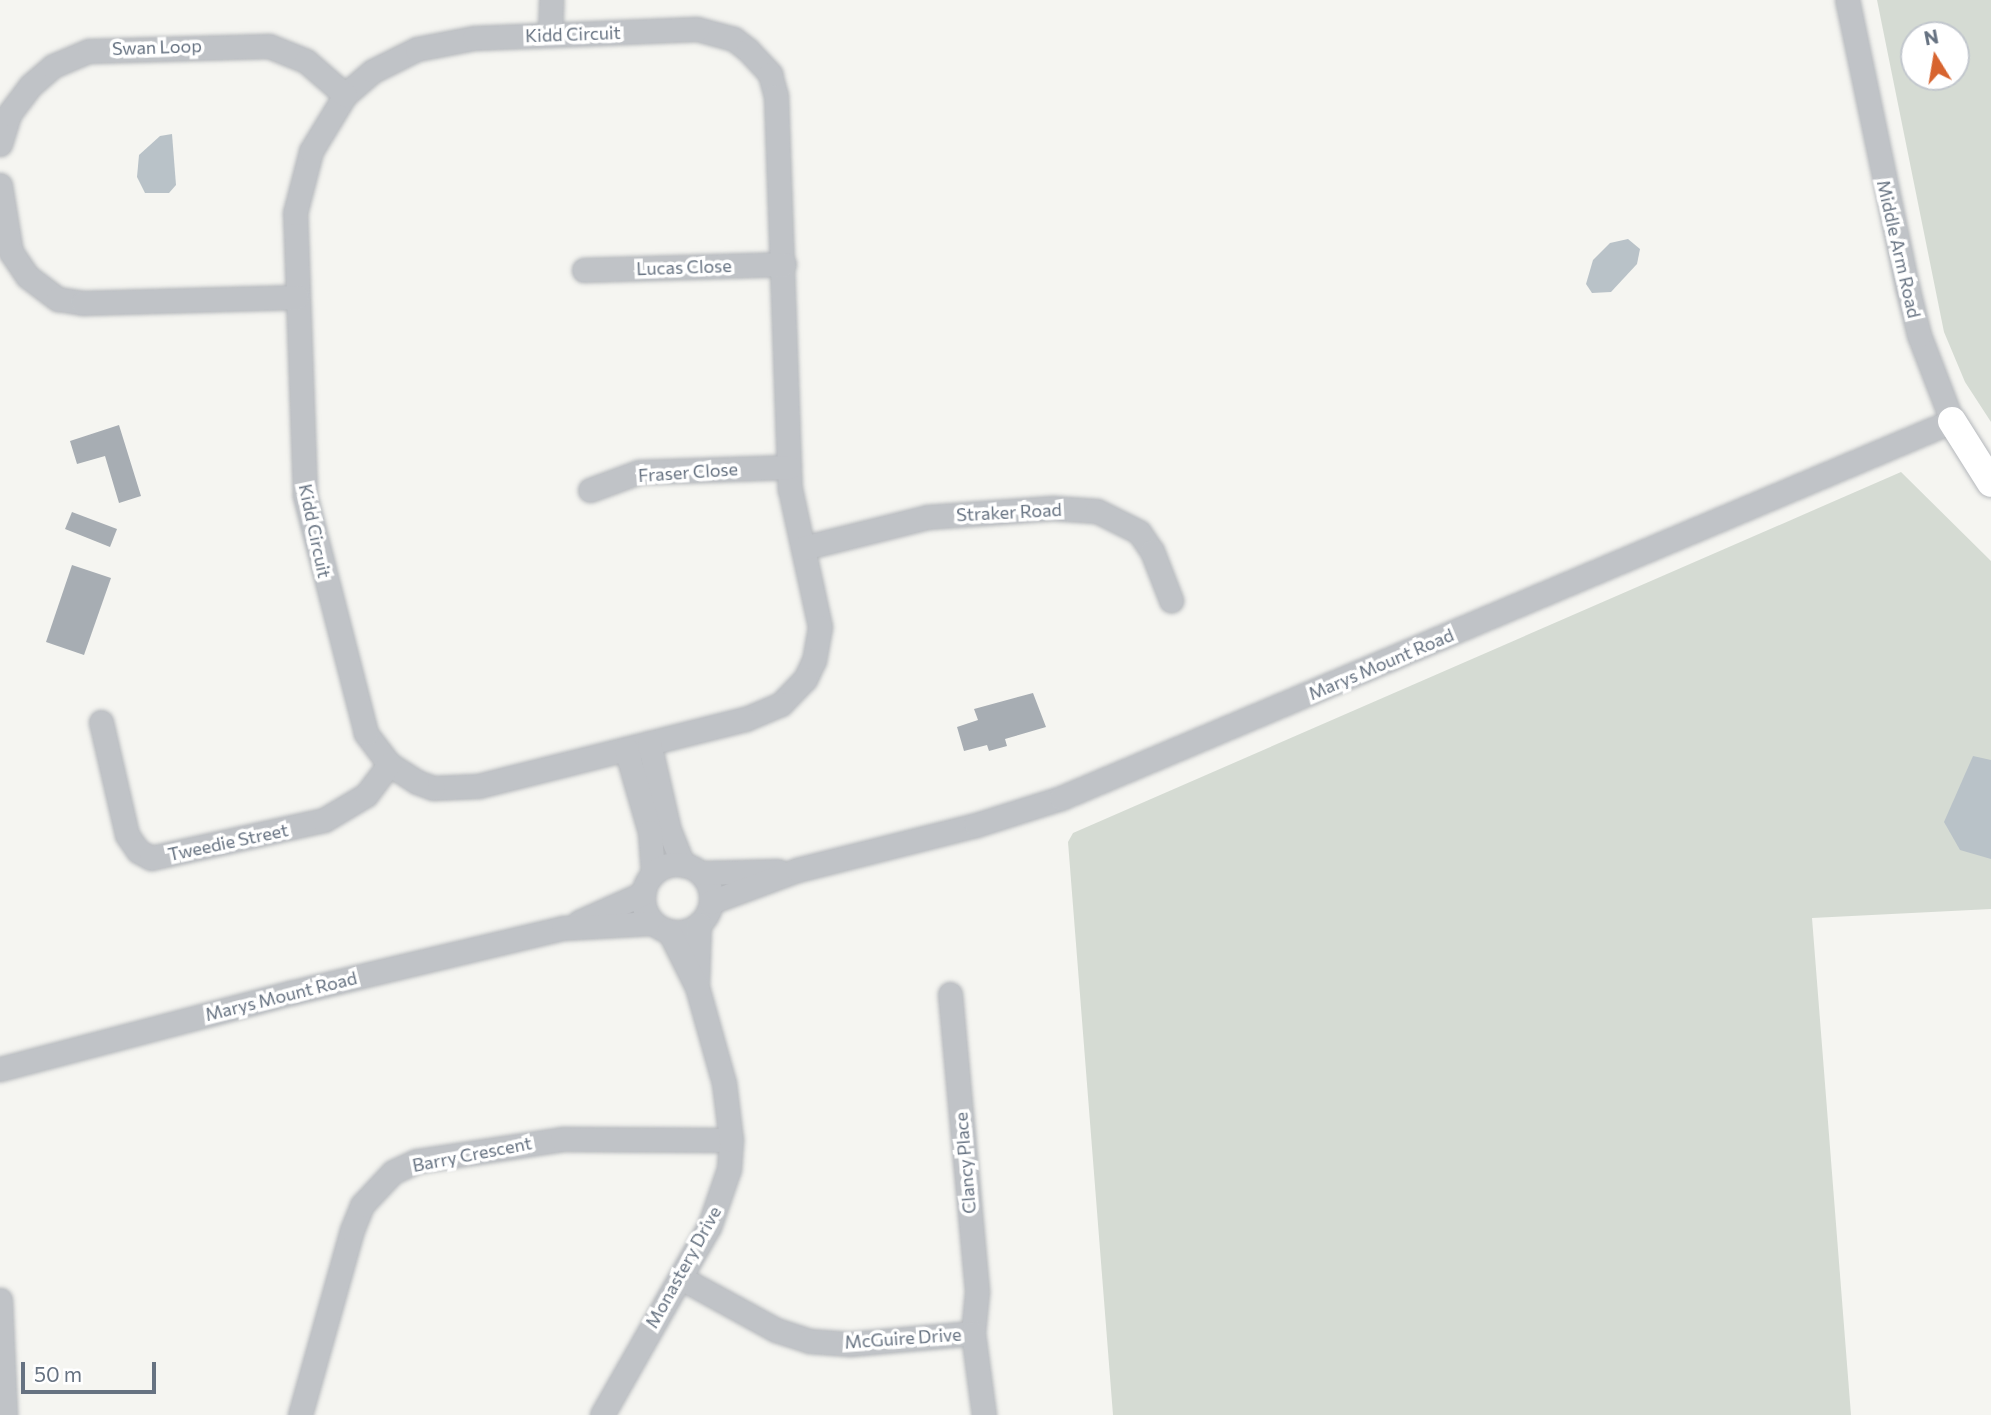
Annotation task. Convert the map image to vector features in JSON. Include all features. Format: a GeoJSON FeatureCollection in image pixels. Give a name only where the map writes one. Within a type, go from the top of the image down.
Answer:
{"type":"FeatureCollection","features":[{"type":"Feature","properties":{"kind":"main road","name":"Middle Arm Road"},"geometry":{"type":"LineString","coordinates":[[1952,421],[1991,483]]}},
{"type":"Feature","properties":{"kind":"street"},"geometry":{"type":"LineString","coordinates":[[550,35],[551,0]]}},
{"type":"Feature","properties":{"kind":"street","name":"Middle Arm Road"},"geometry":{"type":"LineString","coordinates":[[1847,0],[1910,299],[1952,421]]}},
{"type":"Feature","properties":{"kind":"street","name":"Kidd Circuit"},"geometry":{"type":"LineString","coordinates":[[697,29],[734,39],[759,60],[770,74],[776,96],[784,264],[789,467],[820,627],[814,660],[805,679],[767,711],[626,749],[455,789],[417,782],[389,764],[366,733],[307,507],[297,297],[299,184],[311,150],[345,95],[373,71],[416,48],[474,38],[550,35],[697,29]]}},
{"type":"Feature","properties":{"kind":"street","name":"Swan Loop"},"geometry":{"type":"LineString","coordinates":[[0,144],[9,114],[30,86],[54,66],[89,51],[269,46],[306,61],[345,95]]}},
{"type":"Feature","properties":{"kind":"street"},"geometry":{"type":"LineString","coordinates":[[0,185],[14,258],[38,288],[58,299],[83,303],[297,297]]}},
{"type":"Feature","properties":{"kind":"street","name":"Lucas Close"},"geometry":{"type":"LineString","coordinates":[[584,270],[784,264]]}},
{"type":"Feature","properties":{"kind":"street","name":"Marys Mount Road"},"geometry":{"type":"LineString","coordinates":[[711,902],[797,870],[976,825],[1061,798],[1952,421]]}},
{"type":"Feature","properties":{"kind":"street","name":"Fraser Close"},"geometry":{"type":"LineString","coordinates":[[590,491],[639,472],[789,467]]}},
{"type":"Feature","properties":{"kind":"street","name":"Straker Road"},"geometry":{"type":"LineString","coordinates":[[803,548],[927,517],[1053,508],[1097,510],[1139,531],[1152,551],[1171,600]]}},
{"type":"Feature","properties":{"kind":"street","name":"Tweedie Street"},"geometry":{"type":"LineString","coordinates":[[101,722],[127,835],[138,851],[152,858],[324,820],[366,795],[389,764]]}},
{"type":"Feature","properties":{"kind":"street"},"geometry":{"type":"LineString","coordinates":[[649,743],[668,831],[711,902],[699,924]]}},
{"type":"Feature","properties":{"kind":"street","name":"Monastery Drive"},"geometry":{"type":"LineString","coordinates":[[602,1415],[681,1278],[722,1196],[732,1140],[724,1083],[697,987],[661,927],[649,884],[650,832],[626,749]]}},
{"type":"Feature","properties":{"kind":"street","name":"Marys Mount Road"},"geometry":{"type":"LineString","coordinates":[[563,928],[649,884],[692,869],[797,870]]}},
{"type":"Feature","properties":{"kind":"street","name":"Marys Mount Road"},"geometry":{"type":"LineString","coordinates":[[0,1069],[290,993],[563,928],[699,924]]}},
{"type":"Feature","properties":{"kind":"street","name":"Monastery Drive"},"geometry":{"type":"LineString","coordinates":[[697,987],[699,924]]}},
{"type":"Feature","properties":{"kind":"street","name":"Clancy Place"},"geometry":{"type":"LineString","coordinates":[[950,994],[977,1293],[973,1333]]}},
{"type":"Feature","properties":{"kind":"street","name":"Barry Crescent"},"geometry":{"type":"LineString","coordinates":[[300,1415],[352,1230],[362,1205],[393,1172],[417,1161],[562,1139],[732,1140]]}},
{"type":"Feature","properties":{"kind":"street","name":"McGuire Drive"},"geometry":{"type":"LineString","coordinates":[[681,1278],[776,1330],[809,1341],[850,1344],[973,1333],[984,1415]]}},
{"type":"Feature","properties":{"kind":"street"},"geometry":{"type":"LineString","coordinates":[[0,1300],[5,1415]]}},
{"type":"Feature","properties":{"kind":"shaded area"},"geometry":{"type":"Polygon","coordinates":[[[1877,0],[1991,0],[1991,422],[1965,382],[1944,332],[1877,0]]]}},
{"type":"Feature","properties":{"kind":"shaded area"},"geometry":{"type":"Polygon","coordinates":[[[172,134],[176,185],[169,193],[145,193],[137,177],[139,155],[160,136],[172,134]]]}},
{"type":"Feature","properties":{"kind":"shaded area"},"geometry":{"type":"Polygon","coordinates":[[[1628,239],[1640,249],[1637,264],[1611,292],[1592,293],[1586,284],[1593,260],[1610,243],[1628,239]]]}},
{"type":"Feature","properties":{"kind":"shaded area"},"geometry":{"type":"Polygon","coordinates":[[[1901,472],[1991,561],[1991,909],[1812,918],[1851,1415],[1113,1415],[1068,842],[1073,833],[1901,472]]]}},
{"type":"Feature","properties":{"kind":"shaded area"},"geometry":{"type":"Polygon","coordinates":[[[1973,756],[1991,760],[1991,859],[1960,850],[1944,822],[1973,756]]]}},
{"type":"Feature","properties":{"kind":"building"},"geometry":{"type":"Polygon","coordinates":[[[119,425],[141,496],[119,503],[105,456],[77,464],[70,441],[119,425]]]}},
{"type":"Feature","properties":{"kind":"building"},"geometry":{"type":"Polygon","coordinates":[[[72,512],[117,529],[110,547],[65,529],[72,512]]]}},
{"type":"Feature","properties":{"kind":"building"},"geometry":{"type":"Polygon","coordinates":[[[72,565],[111,578],[84,655],[46,642],[72,565]]]}},
{"type":"Feature","properties":{"kind":"building"},"geometry":{"type":"Polygon","coordinates":[[[1033,693],[1046,727],[1005,739],[1007,746],[989,751],[987,745],[964,751],[957,727],[978,720],[974,709],[1033,693]]]}}]}
